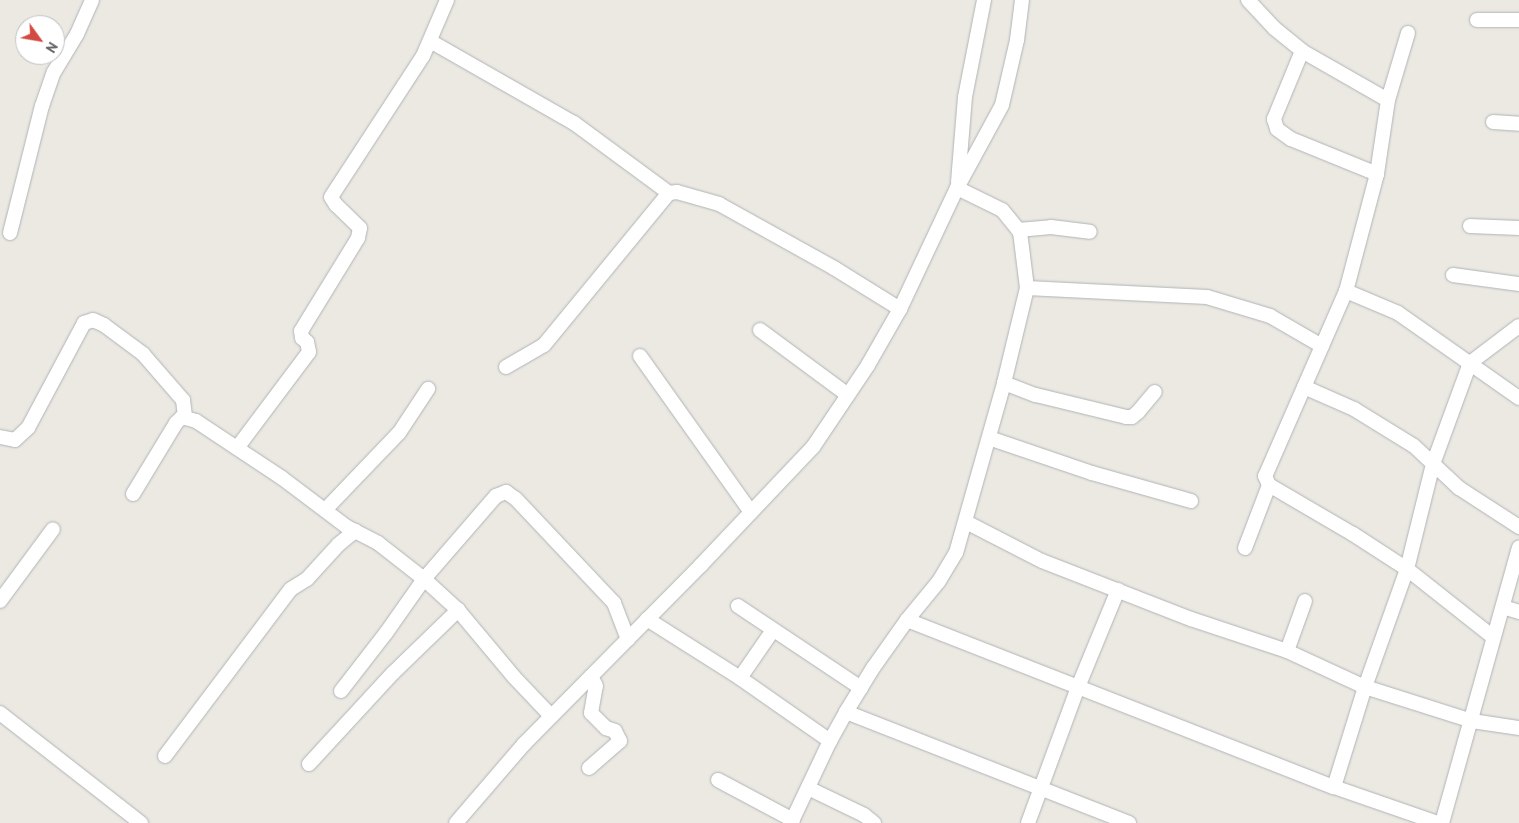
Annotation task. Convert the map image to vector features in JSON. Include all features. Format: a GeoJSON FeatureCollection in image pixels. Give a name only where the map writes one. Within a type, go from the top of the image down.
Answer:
{"type":"FeatureCollection","features":[{"type":"Feature","properties":{"kind":"street"},"geometry":{"type":"LineString","coordinates":[[10,233],[42,106],[54,72],[77,34],[92,0]]}},
{"type":"Feature","properties":{"kind":"street"},"geometry":{"type":"LineString","coordinates":[[237,448],[309,352],[301,331],[358,238],[360,228],[336,205],[331,197],[423,56],[447,0]]}},
{"type":"Feature","properties":{"kind":"street"},"geometry":{"type":"LineString","coordinates":[[957,188],[965,97],[984,0]]}},
{"type":"Feature","properties":{"kind":"street"},"geometry":{"type":"LineString","coordinates":[[456,823],[524,744],[648,619],[813,447],[848,395],[900,309],[918,276],[957,188],[1002,105],[1017,40],[1022,0]]}},
{"type":"Feature","properties":{"kind":"street"},"geometry":{"type":"LineString","coordinates":[[1248,0],[1274,28],[1302,51],[1388,100]]}},
{"type":"Feature","properties":{"kind":"street"},"geometry":{"type":"LineString","coordinates":[[1477,20],[1519,20]]}},
{"type":"Feature","properties":{"kind":"street"},"geometry":{"type":"LineString","coordinates":[[1408,33],[1388,100],[1377,174],[1346,291],[1265,476],[1269,485],[1353,534],[1407,569],[1493,637]]}},
{"type":"Feature","properties":{"kind":"street"},"geometry":{"type":"LineString","coordinates":[[430,41],[574,123],[668,193],[677,192],[719,204],[826,264],[900,309]]}},
{"type":"Feature","properties":{"kind":"street"},"geometry":{"type":"LineString","coordinates":[[1302,51],[1274,124],[1290,139],[1377,174]]}},
{"type":"Feature","properties":{"kind":"street"},"geometry":{"type":"LineString","coordinates":[[1493,122],[1519,124]]}},
{"type":"Feature","properties":{"kind":"street"},"geometry":{"type":"LineString","coordinates":[[718,780],[792,822],[830,741],[846,712],[907,620],[939,580],[956,553],[1004,383],[1027,288],[1018,230],[1002,210],[957,188]]}},
{"type":"Feature","properties":{"kind":"street"},"geometry":{"type":"LineString","coordinates":[[506,367],[544,345],[668,193]]}},
{"type":"Feature","properties":{"kind":"street"},"geometry":{"type":"LineString","coordinates":[[1018,230],[1051,226],[1090,232]]}},
{"type":"Feature","properties":{"kind":"street"},"geometry":{"type":"LineString","coordinates":[[1470,226],[1519,228]]}},
{"type":"Feature","properties":{"kind":"street"},"geometry":{"type":"LineString","coordinates":[[1452,275],[1519,284]]}},
{"type":"Feature","properties":{"kind":"street"},"geometry":{"type":"LineString","coordinates":[[1027,288],[1207,297],[1270,316],[1322,346]]}},
{"type":"Feature","properties":{"kind":"street"},"geometry":{"type":"LineString","coordinates":[[1346,291],[1398,312],[1519,398]]}},
{"type":"Feature","properties":{"kind":"street"},"geometry":{"type":"LineString","coordinates":[[0,437],[15,440],[28,428],[84,323],[93,320],[104,325],[142,354],[183,400],[185,417]]}},
{"type":"Feature","properties":{"kind":"street"},"geometry":{"type":"LineString","coordinates":[[1334,787],[1365,687],[1407,569],[1433,464],[1470,363],[1519,326]]}},
{"type":"Feature","properties":{"kind":"street"},"geometry":{"type":"LineString","coordinates":[[760,330],[848,395]]}},
{"type":"Feature","properties":{"kind":"street"},"geometry":{"type":"LineString","coordinates":[[640,356],[751,512]]}},
{"type":"Feature","properties":{"kind":"street"},"geometry":{"type":"LineString","coordinates":[[1004,383],[1036,395],[1126,418],[1132,417],[1138,412],[1155,392]]}},
{"type":"Feature","properties":{"kind":"street"},"geometry":{"type":"LineString","coordinates":[[1304,387],[1354,410],[1414,446],[1458,488],[1519,527]]}},
{"type":"Feature","properties":{"kind":"street"},"geometry":{"type":"LineString","coordinates":[[326,509],[399,433],[428,388]]}},
{"type":"Feature","properties":{"kind":"street"},"geometry":{"type":"LineString","coordinates":[[132,494],[182,417],[196,422],[326,509],[355,531],[378,543],[424,579],[458,610],[551,716]]}},
{"type":"Feature","properties":{"kind":"street"},"geometry":{"type":"LineString","coordinates":[[989,438],[1092,472],[1191,501]]}},
{"type":"Feature","properties":{"kind":"street"},"geometry":{"type":"LineString","coordinates":[[1245,548],[1269,485]]}},
{"type":"Feature","properties":{"kind":"street"},"geometry":{"type":"LineString","coordinates":[[341,691],[386,633],[424,579],[496,496],[506,492],[516,499],[614,603],[628,639]]}},
{"type":"Feature","properties":{"kind":"street"},"geometry":{"type":"LineString","coordinates":[[966,522],[1042,561],[1191,619],[1287,651],[1365,687],[1472,721],[1519,728]]}},
{"type":"Feature","properties":{"kind":"street"},"geometry":{"type":"LineString","coordinates":[[0,601],[53,528]]}},
{"type":"Feature","properties":{"kind":"street"},"geometry":{"type":"LineString","coordinates":[[165,756],[292,589],[307,579],[355,531]]}},
{"type":"Feature","properties":{"kind":"street"},"geometry":{"type":"LineString","coordinates":[[1442,823],[1519,548]]}},
{"type":"Feature","properties":{"kind":"street"},"geometry":{"type":"LineString","coordinates":[[1028,823],[1078,687],[1118,590]]}},
{"type":"Feature","properties":{"kind":"street"},"geometry":{"type":"LineString","coordinates":[[1287,651],[1305,601]]}},
{"type":"Feature","properties":{"kind":"street"},"geometry":{"type":"LineString","coordinates":[[738,606],[861,688]]}},
{"type":"Feature","properties":{"kind":"street"},"geometry":{"type":"LineString","coordinates":[[1503,607],[1519,612]]}},
{"type":"Feature","properties":{"kind":"street"},"geometry":{"type":"LineString","coordinates":[[310,764],[393,673],[458,610]]}},
{"type":"Feature","properties":{"kind":"street"},"geometry":{"type":"LineString","coordinates":[[648,619],[740,678],[830,741]]}},
{"type":"Feature","properties":{"kind":"street"},"geometry":{"type":"LineString","coordinates":[[907,620],[1334,787],[1438,823]]}},
{"type":"Feature","properties":{"kind":"street"},"geometry":{"type":"LineString","coordinates":[[740,678],[773,630]]}},
{"type":"Feature","properties":{"kind":"street"},"geometry":{"type":"LineString","coordinates":[[589,768],[620,741],[615,731],[606,728],[591,713],[596,686],[591,676]]}},
{"type":"Feature","properties":{"kind":"street"},"geometry":{"type":"LineString","coordinates":[[846,712],[1039,790],[1129,823]]}},
{"type":"Feature","properties":{"kind":"street"},"geometry":{"type":"LineString","coordinates":[[0,713],[141,823]]}},
{"type":"Feature","properties":{"kind":"street"},"geometry":{"type":"LineString","coordinates":[[808,788],[864,815],[874,823]]}}]}
